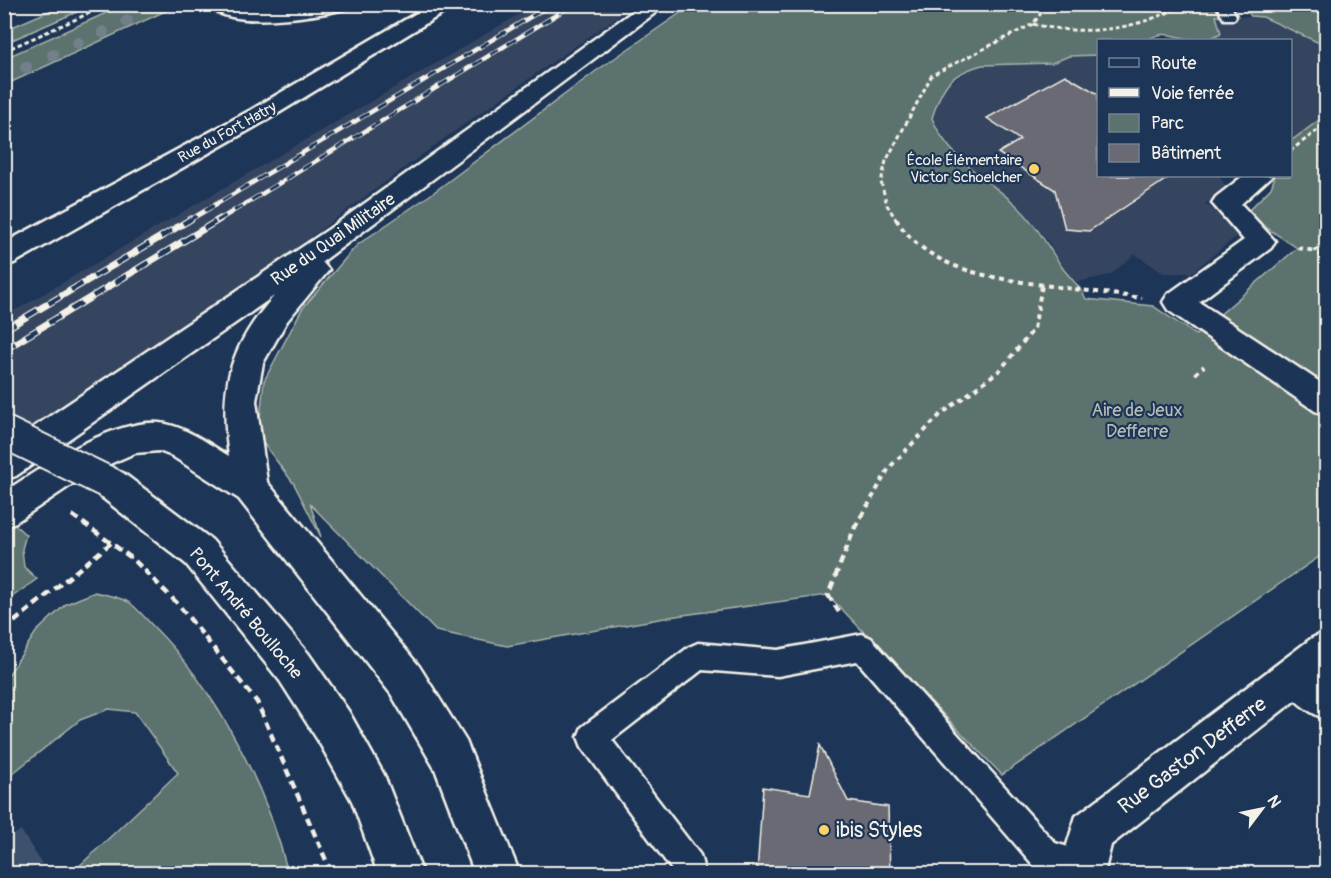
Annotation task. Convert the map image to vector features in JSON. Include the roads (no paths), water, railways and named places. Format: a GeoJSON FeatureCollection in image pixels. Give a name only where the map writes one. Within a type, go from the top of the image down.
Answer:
{"type":"FeatureCollection","features":[{"type":"Feature","properties":{"kind":"street"},"geometry":{"type":"LineString","coordinates":[[218,4],[242,12],[263,13],[342,4]]}},
{"type":"Feature","properties":{"kind":"street","name":"Rue du Fort Hatry"},"geometry":{"type":"LineString","coordinates":[[4,256],[259,115],[448,4]]}},
{"type":"Feature","properties":{"kind":"street","name":"Rue du Quai Militaire"},"geometry":{"type":"LineString","coordinates":[[4,466],[216,322],[372,211],[579,57],[657,4]]}},
{"type":"Feature","properties":{"kind":"street"},"geometry":{"type":"LineString","coordinates":[[1316,4],[1326,7]]}},
{"type":"Feature","properties":{"kind":"street"},"geometry":{"type":"LineString","coordinates":[[1258,177],[1225,203],[1261,241],[1178,302],[1326,402]]}},
{"type":"Feature","properties":{"kind":"street"},"geometry":{"type":"LineString","coordinates":[[251,488],[240,399],[257,341],[280,306],[372,211]]}},
{"type":"Feature","properties":{"kind":"street","name":"Pont André Boulloche"},"geometry":{"type":"LineString","coordinates":[[4,432],[111,484],[199,552],[294,667],[334,726],[369,790],[401,873]]}},
{"type":"Feature","properties":{"kind":"street"},"geometry":{"type":"LineString","coordinates":[[4,511],[77,463],[132,439],[160,437],[184,446],[251,488],[405,680],[451,756],[498,873]]}},
{"type":"Feature","properties":{"kind":"street","name":"Rue Gaston Defferre"},"geometry":{"type":"LineString","coordinates":[[1082,870],[1092,832],[1317,676]]}},
{"type":"Feature","properties":{"kind":"lane"},"geometry":{"type":"LineString","coordinates":[[690,873],[689,866],[592,737],[698,656],[778,663],[862,647],[1046,856],[1082,870]]}},
{"type":"Feature","properties":{"kind":"tunnel"},"geometry":{"type":"LineString","coordinates":[[4,841],[25,874]]}},
{"type":"Feature","properties":{"kind":"railway"},"geometry":{"type":"LineString","coordinates":[[188,221],[552,4]]}},
{"type":"Feature","properties":{"kind":"railway"},"geometry":{"type":"LineString","coordinates":[[217,221],[574,4]]}},
{"type":"Feature","properties":{"kind":"railway"},"geometry":{"type":"LineString","coordinates":[[4,330],[191,219]]}},
{"type":"Feature","properties":{"kind":"railway"},"geometry":{"type":"LineString","coordinates":[[4,350],[220,219]]}},
{"type":"Feature","properties":{"kind":"place","name":"École Élémentaire Victor Schoelcher"},"geometry":{"type":"Point","coordinates":[1034,169]}},
{"type":"Feature","properties":{"kind":"place","name":"ibis Styles"},"geometry":{"type":"Point","coordinates":[824,830]}},
{"type":"Feature","properties":{"kind":"park label","name":"Aire de Jeux Defferre"},"geometry":{"type":"Point","coordinates":[1137,420]}}]}
